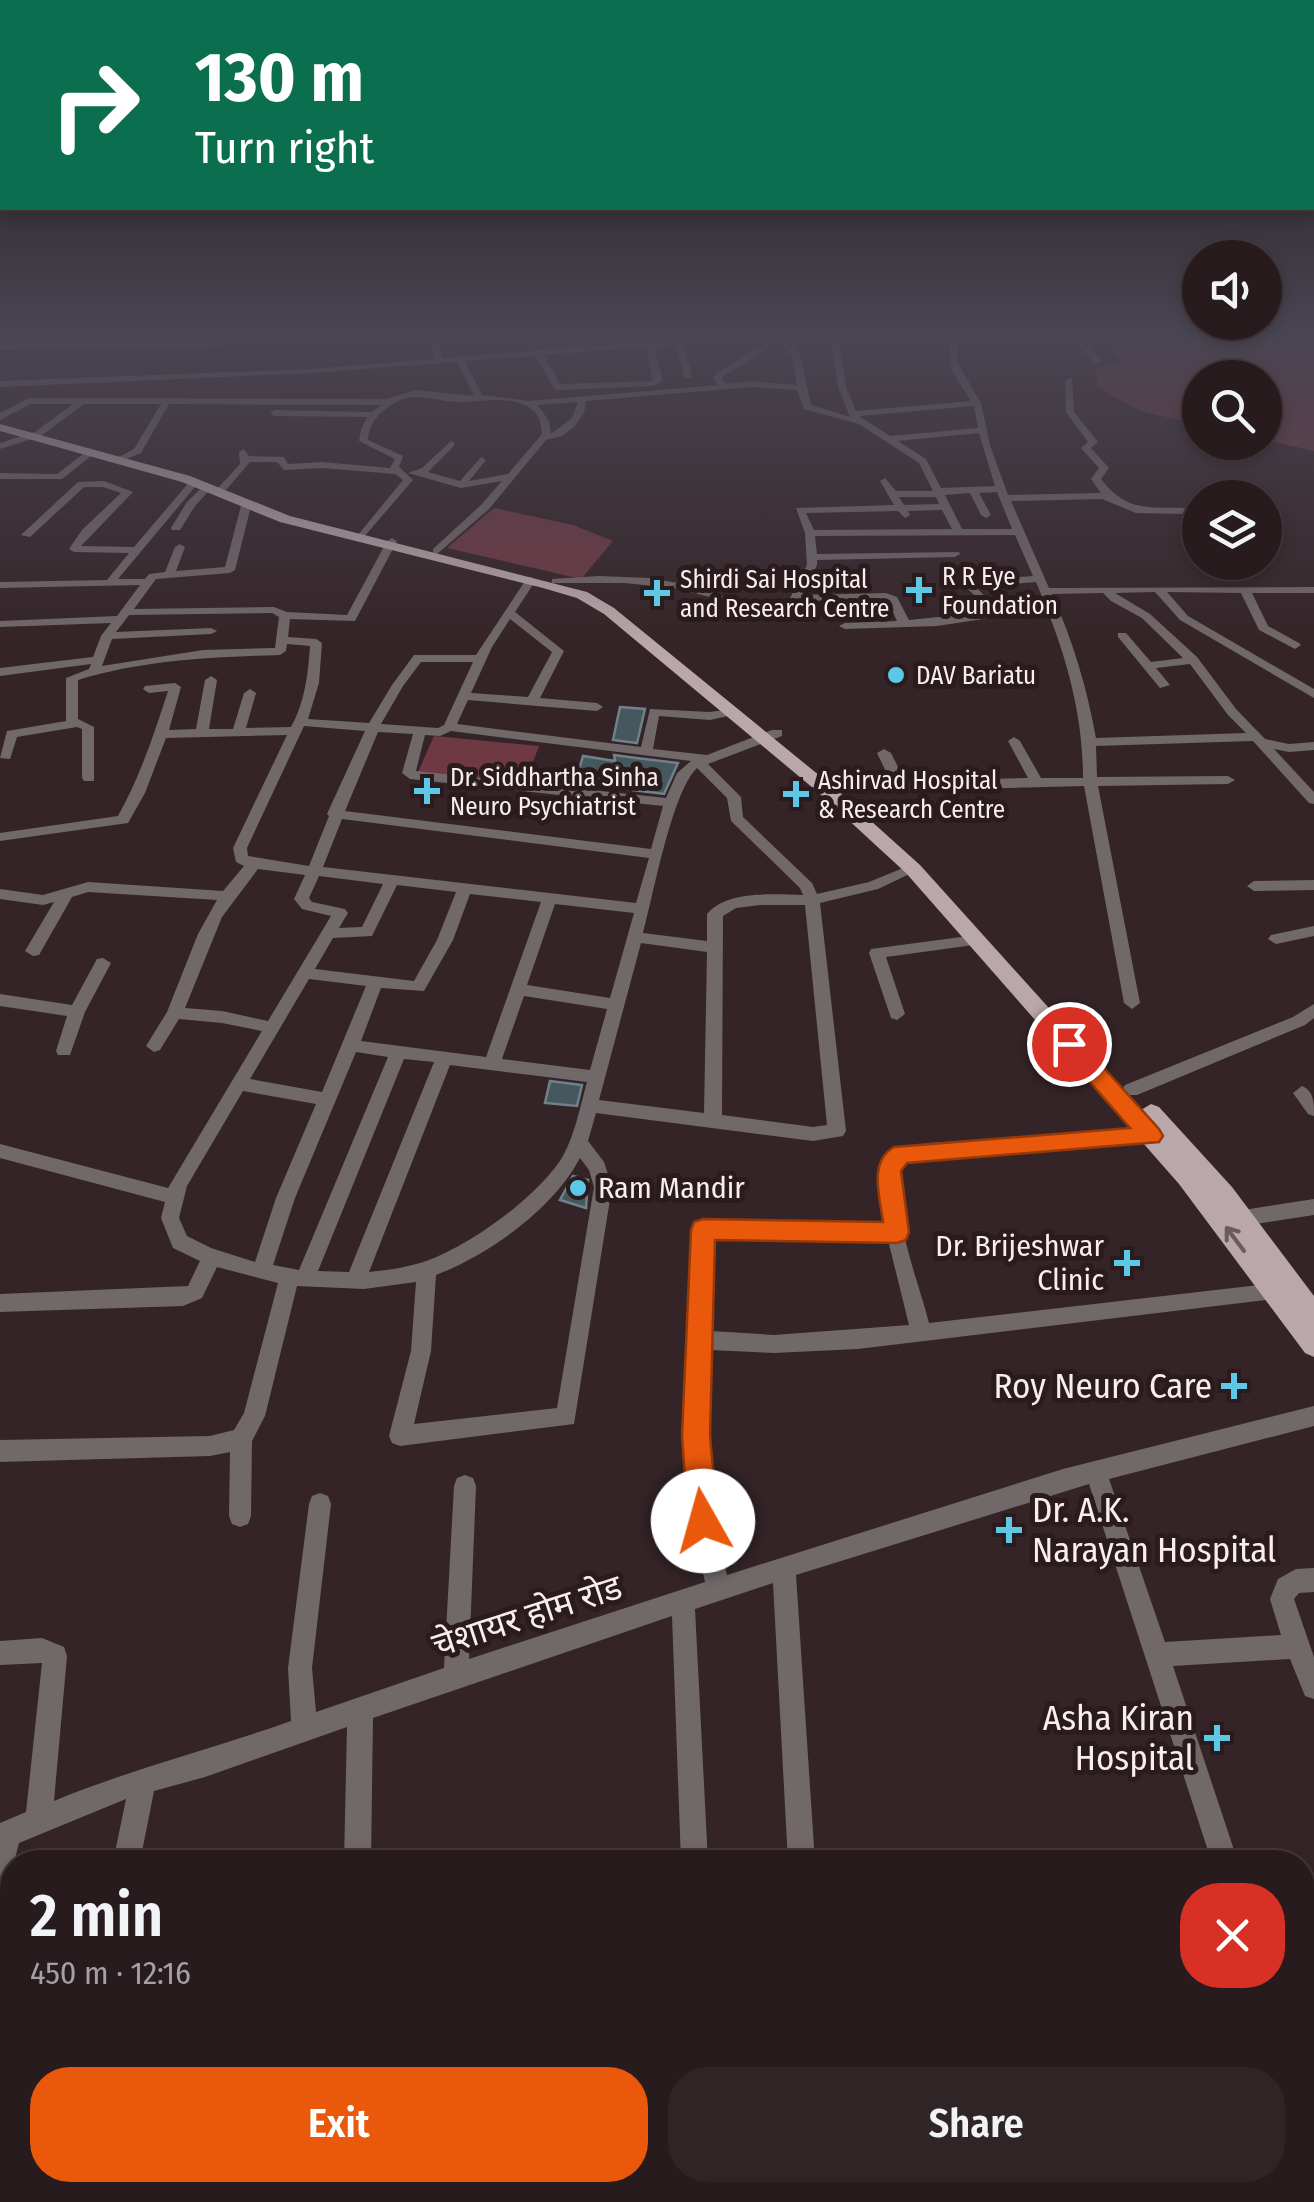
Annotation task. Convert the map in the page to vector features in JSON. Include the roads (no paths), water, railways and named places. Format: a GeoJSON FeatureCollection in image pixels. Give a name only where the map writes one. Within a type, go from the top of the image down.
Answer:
{"type":"FeatureCollection","features":[{"type":"Feature","properties":{"kind":"main road"},"geometry":{"type":"LineString","coordinates":[[49,440],[209,485],[286,519],[531,580],[597,603],[770,735],[926,864],[1243,1218],[1314,1317]]}},
{"type":"Feature","properties":{"kind":"main road"},"geometry":{"type":"LineString","coordinates":[[52,440],[209,485],[296,518],[556,581],[610,603],[731,705]]}},
{"type":"Feature","properties":{"kind":"main road"},"geometry":{"type":"LineString","coordinates":[[838,791],[913,869],[1151,1136],[1314,1345]]}},
{"type":"Feature","properties":{"kind":"street"},"geometry":{"type":"LineString","coordinates":[[122,458],[137,452],[144,440]]}},
{"type":"Feature","properties":{"kind":"street"},"geometry":{"type":"LineString","coordinates":[[363,535],[406,484],[394,467],[400,457],[374,448],[365,440]]}},
{"type":"Feature","properties":{"kind":"street"},"geometry":{"type":"LineString","coordinates":[[436,552],[513,476],[544,440]]}},
{"type":"Feature","properties":{"kind":"street"},"geometry":{"type":"LineString","coordinates":[[889,440],[923,462],[958,532]]}},
{"type":"Feature","properties":{"kind":"street"},"geometry":{"type":"LineString","coordinates":[[924,440],[931,446]]}},
{"type":"Feature","properties":{"kind":"street"},"geometry":{"type":"LineString","coordinates":[[906,449],[960,440]]}},
{"type":"Feature","properties":{"kind":"street"},"geometry":{"type":"LineString","coordinates":[[985,440],[1018,532],[1060,625],[1092,742],[1090,781],[1132,1004]]}},
{"type":"Feature","properties":{"kind":"street"},"geometry":{"type":"LineString","coordinates":[[1091,440],[1086,448],[1104,468],[1096,479],[1110,498]]}},
{"type":"Feature","properties":{"kind":"street"},"geometry":{"type":"LineString","coordinates":[[110,582],[134,550],[209,485],[236,478],[245,456],[281,459],[282,467],[322,465],[400,473],[426,469],[451,444]]}},
{"type":"Feature","properties":{"kind":"street"},"geometry":{"type":"LineString","coordinates":[[0,456],[3,445]]}},
{"type":"Feature","properties":{"kind":"street"},"geometry":{"type":"LineString","coordinates":[[0,476],[59,478],[90,453]]}},
{"type":"Feature","properties":{"kind":"street"},"geometry":{"type":"LineString","coordinates":[[461,485],[482,460]]}},
{"type":"Feature","properties":{"kind":"street"},"geometry":{"type":"LineString","coordinates":[[417,472],[461,485],[513,476]]}},
{"type":"Feature","properties":{"kind":"street"},"geometry":{"type":"LineString","coordinates":[[26,535],[81,484],[90,482],[128,492],[74,549],[134,550]]}},
{"type":"Feature","properties":{"kind":"street"},"geometry":{"type":"LineString","coordinates":[[885,482],[903,508],[912,532]]}},
{"type":"Feature","properties":{"kind":"street"},"geometry":{"type":"LineString","coordinates":[[176,528],[209,485]]}},
{"type":"Feature","properties":{"kind":"street"},"geometry":{"type":"LineString","coordinates":[[895,494],[974,490],[1110,498],[1136,510],[1182,511]]}},
{"type":"Feature","properties":{"kind":"street"},"geometry":{"type":"LineString","coordinates":[[974,490],[986,515]]}},
{"type":"Feature","properties":{"kind":"street"},"geometry":{"type":"LineString","coordinates":[[224,587],[247,502]]}},
{"type":"Feature","properties":{"kind":"street"},"geometry":{"type":"LineString","coordinates":[[794,599],[810,576],[812,558],[810,533],[799,510],[947,507]]}},
{"type":"Feature","properties":{"kind":"street"},"geometry":{"type":"LineString","coordinates":[[842,509],[848,532]]}},
{"type":"Feature","properties":{"kind":"street"},"geometry":{"type":"LineString","coordinates":[[810,533],[1018,532]]}},
{"type":"Feature","properties":{"kind":"street"},"geometry":{"type":"LineString","coordinates":[[0,624],[274,610],[352,619],[390,543]]}},
{"type":"Feature","properties":{"kind":"street"},"geometry":{"type":"LineString","coordinates":[[170,573],[180,547]]}},
{"type":"Feature","properties":{"kind":"street"},"geometry":{"type":"LineString","coordinates":[[812,558],[955,554]]}},
{"type":"Feature","properties":{"kind":"street"},"geometry":{"type":"LineString","coordinates":[[74,724],[72,678],[95,665],[107,636],[153,576],[230,570]]}},
{"type":"Feature","properties":{"kind":"street"},"geometry":{"type":"LineString","coordinates":[[556,581],[604,579],[674,587],[724,596],[734,606],[783,604],[794,599],[889,596],[905,625]]}},
{"type":"Feature","properties":{"kind":"street"},"geometry":{"type":"LineString","coordinates":[[161,734],[298,726],[375,726],[440,732],[449,727],[480,659],[531,580]]}},
{"type":"Feature","properties":{"kind":"street"},"geometry":{"type":"LineString","coordinates":[[0,585],[147,582]]}},
{"type":"Feature","properties":{"kind":"street"},"geometry":{"type":"LineString","coordinates":[[845,626],[905,625],[992,615],[991,608],[968,584],[1106,590],[1314,590]]}},
{"type":"Feature","properties":{"kind":"street"},"geometry":{"type":"LineString","coordinates":[[1158,589],[1184,618],[1314,694]]}},
{"type":"Feature","properties":{"kind":"street"},"geometry":{"type":"LineString","coordinates":[[1246,589],[1263,628],[1295,645]]}},
{"type":"Feature","properties":{"kind":"street"},"geometry":{"type":"LineString","coordinates":[[1106,590],[1117,601],[1146,616],[1193,660],[1258,740],[1314,800]]}},
{"type":"Feature","properties":{"kind":"street"},"geometry":{"type":"LineString","coordinates":[[508,612],[558,651],[532,702]]}},
{"type":"Feature","properties":{"kind":"street"},"geometry":{"type":"LineString","coordinates":[[0,672],[280,651],[285,614]]}},
{"type":"Feature","properties":{"kind":"street"},"geometry":{"type":"LineString","coordinates":[[107,636],[211,631]]}},
{"type":"Feature","properties":{"kind":"street"},"geometry":{"type":"LineString","coordinates":[[1122,636],[1164,685]]}},
{"type":"Feature","properties":{"kind":"street"},"geometry":{"type":"LineString","coordinates":[[282,640],[316,643],[313,683],[298,726],[238,852],[241,859],[315,872],[642,909]]}},
{"type":"Feature","properties":{"kind":"street"},"geometry":{"type":"LineString","coordinates":[[480,659],[418,658],[375,726],[334,814],[301,901],[307,906],[340,912],[330,934],[269,1027],[175,1197],[170,1218],[180,1242],[262,1272],[356,1279],[400,1276],[427,1270],[483,1238],[534,1198],[562,1172],[580,1143],[671,804],[684,773],[702,761],[770,735]]}},
{"type":"Feature","properties":{"kind":"street"},"geometry":{"type":"LineString","coordinates":[[1148,666],[1193,660]]}},
{"type":"Feature","properties":{"kind":"street"},"geometry":{"type":"LineString","coordinates":[[202,733],[211,680]]}},
{"type":"Feature","properties":{"kind":"street"},"geometry":{"type":"LineString","coordinates":[[0,836],[123,820],[138,793],[175,687],[149,689]]}},
{"type":"Feature","properties":{"kind":"street"},"geometry":{"type":"LineString","coordinates":[[238,732],[250,693]]}},
{"type":"Feature","properties":{"kind":"street"},"geometry":{"type":"LineString","coordinates":[[466,696],[598,707]]}},
{"type":"Feature","properties":{"kind":"street"},"geometry":{"type":"LineString","coordinates":[[646,752],[654,712],[710,716],[731,705]]}},
{"type":"Feature","properties":{"kind":"street"},"geometry":{"type":"LineString","coordinates":[[5,756],[14,733],[74,724],[88,728],[89,778]]}},
{"type":"Feature","properties":{"kind":"street"},"geometry":{"type":"LineString","coordinates":[[449,727],[702,761],[734,797],[736,818],[807,886],[812,900],[840,1126],[828,1134],[813,1134],[589,1105]]}},
{"type":"Feature","properties":{"kind":"street"},"geometry":{"type":"LineString","coordinates":[[420,732],[408,769],[415,776],[671,804]]}},
{"type":"Feature","properties":{"kind":"street"},"geometry":{"type":"LineString","coordinates":[[1092,742],[1258,740],[1289,748],[1314,746]]}},
{"type":"Feature","properties":{"kind":"street"},"geometry":{"type":"LineString","coordinates":[[1014,741],[1038,784]]}},
{"type":"Feature","properties":{"kind":"street"},"geometry":{"type":"LineString","coordinates":[[884,753],[900,786]]}},
{"type":"Feature","properties":{"kind":"street"},"geometry":{"type":"LineString","coordinates":[[838,791],[900,786],[1228,780]]}},
{"type":"Feature","properties":{"kind":"street"},"geometry":{"type":"LineString","coordinates":[[334,814],[657,854]]}},
{"type":"Feature","properties":{"kind":"street"},"geometry":{"type":"LineString","coordinates":[[154,1046],[175,1013],[204,931],[224,896],[254,864]]}},
{"type":"Feature","properties":{"kind":"street"},"geometry":{"type":"LineString","coordinates":[[713,1121],[715,914],[725,904],[812,900],[873,886],[913,869]]}},
{"type":"Feature","properties":{"kind":"street"},"geometry":{"type":"LineString","coordinates":[[330,934],[367,932],[392,880]]}},
{"type":"Feature","properties":{"kind":"street"},"geometry":{"type":"LineString","coordinates":[[1254,886],[1314,885]]}},
{"type":"Feature","properties":{"kind":"street"},"geometry":{"type":"LineString","coordinates":[[0,894],[38,900],[88,887],[224,896]]}},
{"type":"Feature","properties":{"kind":"street"},"geometry":{"type":"LineString","coordinates":[[304,973],[418,987],[445,940],[465,888]]}},
{"type":"Feature","properties":{"kind":"street"},"geometry":{"type":"LineString","coordinates":[[33,951],[66,894]]}},
{"type":"Feature","properties":{"kind":"street"},"geometry":{"type":"LineString","coordinates":[[492,1064],[550,897]]}},
{"type":"Feature","properties":{"kind":"street"},"geometry":{"type":"LineString","coordinates":[[1276,939],[1314,931]]}},
{"type":"Feature","properties":{"kind":"street"},"geometry":{"type":"LineString","coordinates":[[635,936],[712,947]]}},
{"type":"Feature","properties":{"kind":"street"},"geometry":{"type":"LineString","coordinates":[[897,1014],[877,954],[976,940]]}},
{"type":"Feature","properties":{"kind":"street"},"geometry":{"type":"LineString","coordinates":[[64,1051],[76,1012],[103,964]]}},
{"type":"Feature","properties":{"kind":"street"},"geometry":{"type":"LineString","coordinates":[[262,1272],[282,1207],[326,1099],[354,1046],[375,984]]}},
{"type":"Feature","properties":{"kind":"street"},"geometry":{"type":"LineString","coordinates":[[518,989],[616,1004]]}},
{"type":"Feature","properties":{"kind":"street"},"geometry":{"type":"LineString","coordinates":[[0,1000],[76,1012]]}},
{"type":"Feature","properties":{"kind":"street"},"geometry":{"type":"LineString","coordinates":[[1131,1090],[1298,1021],[1314,1010]]}},
{"type":"Feature","properties":{"kind":"street"},"geometry":{"type":"LineString","coordinates":[[175,1013],[222,1016],[269,1027]]}},
{"type":"Feature","properties":{"kind":"street"},"geometry":{"type":"LineString","coordinates":[[354,1046],[597,1077]]}},
{"type":"Feature","properties":{"kind":"street"},"geometry":{"type":"LineString","coordinates":[[240,1516],[240,1439],[254,1416],[297,1277],[398,1052]]}},
{"type":"Feature","properties":{"kind":"street"},"geometry":{"type":"LineString","coordinates":[[356,1279],[444,1058]]}},
{"type":"Feature","properties":{"kind":"street"},"geometry":{"type":"LineString","coordinates":[[237,1083],[326,1099]]}},
{"type":"Feature","properties":{"kind":"street"},"geometry":{"type":"LineString","coordinates":[[1302,1093],[1314,1109]]}},
{"type":"Feature","properties":{"kind":"street"},"geometry":{"type":"LineString","coordinates":[[922,1334],[897,1232],[889,1171],[893,1159],[903,1154],[1151,1136]]}},
{"type":"Feature","properties":{"kind":"street"},"geometry":{"type":"LineString","coordinates":[[427,1270],[421,1351],[400,1436],[566,1416],[603,1188],[598,1167],[580,1143]]}},
{"type":"Feature","properties":{"kind":"street"},"geometry":{"type":"LineString","coordinates":[[0,1152],[175,1197]]}},
{"type":"Feature","properties":{"kind":"street"},"geometry":{"type":"LineString","coordinates":[[1243,1218],[1314,1208]]}},
{"type":"Feature","properties":{"kind":"street"},"geometry":{"type":"LineString","coordinates":[[718,1589],[698,1492],[703,1230],[897,1232]]}},
{"type":"Feature","properties":{"kind":"street"},"geometry":{"type":"LineString","coordinates":[[0,1303],[182,1297],[195,1292],[212,1256]]}},
{"type":"Feature","properties":{"kind":"street"},"geometry":{"type":"LineString","coordinates":[[698,1340],[806,1344],[1276,1292]]}},
{"type":"Feature","properties":{"kind":"street","name":"चेशायर होम रोड"},"geometry":{"type":"LineString","coordinates":[[4,1835],[143,1782],[718,1589],[1096,1472],[1314,1416]]}},
{"type":"Feature","properties":{"kind":"street"},"geometry":{"type":"LineString","coordinates":[[0,1451],[210,1446],[240,1439]]}},
{"type":"Feature","properties":{"kind":"street"},"geometry":{"type":"LineString","coordinates":[[1096,1472],[1222,1850]]}},
{"type":"Feature","properties":{"kind":"street"},"geometry":{"type":"LineString","coordinates":[[456,1676],[465,1486]]}},
{"type":"Feature","properties":{"kind":"street"},"geometry":{"type":"LineString","coordinates":[[304,1729],[300,1668],[320,1504]]}},
{"type":"Feature","properties":{"kind":"street"},"geometry":{"type":"LineString","coordinates":[[784,1568],[801,1850]]}},
{"type":"Feature","properties":{"kind":"street"},"geometry":{"type":"LineString","coordinates":[[1314,1580],[1296,1581],[1286,1587],[1282,1599],[1314,1687]]}},
{"type":"Feature","properties":{"kind":"street"},"geometry":{"type":"LineString","coordinates":[[684,1600],[695,1850]]}},
{"type":"Feature","properties":{"kind":"street"},"geometry":{"type":"LineString","coordinates":[[1156,1655],[1297,1646]]}},
{"type":"Feature","properties":{"kind":"street"},"geometry":{"type":"LineString","coordinates":[[0,1653],[42,1650],[55,1656],[39,1819]]}},
{"type":"Feature","properties":{"kind":"street"},"geometry":{"type":"LineString","coordinates":[[358,1850],[360,1709]]}},
{"type":"Feature","properties":{"kind":"street"},"geometry":{"type":"LineString","coordinates":[[129,1850],[143,1782]]}},
{"type":"Feature","properties":{"kind":"place","name":"R R Eye Foundation"},"geometry":{"type":"Point","coordinates":[919,590]}},
{"type":"Feature","properties":{"kind":"place","name":"Shirdi Sai Hospital and Research Centre"},"geometry":{"type":"Point","coordinates":[657,593]}},
{"type":"Feature","properties":{"kind":"place","name":"DAV Bariatu"},"geometry":{"type":"Point","coordinates":[896,675]}},
{"type":"Feature","properties":{"kind":"place","name":"Dr. Siddhartha Sinha Neuro Psychiatrist"},"geometry":{"type":"Point","coordinates":[427,791]}},
{"type":"Feature","properties":{"kind":"place","name":"Ashirvad Hospital & Research Centre"},"geometry":{"type":"Point","coordinates":[796,794]}},
{"type":"Feature","properties":{"kind":"place","name":"Ram Mandir"},"geometry":{"type":"Point","coordinates":[578,1188]}},
{"type":"Feature","properties":{"kind":"place","name":"Dr. Brijeshwar Clinic"},"geometry":{"type":"Point","coordinates":[1127,1263]}},
{"type":"Feature","properties":{"kind":"place","name":"Roy Neuro Care"},"geometry":{"type":"Point","coordinates":[1234,1386]}},
{"type":"Feature","properties":{"kind":"place","name":"Dr. A.K. Narayan Hospital"},"geometry":{"type":"Point","coordinates":[1009,1530]}},
{"type":"Feature","properties":{"kind":"place","name":"Asha Kiran Hospital"},"geometry":{"type":"Point","coordinates":[1217,1738]}}]}
